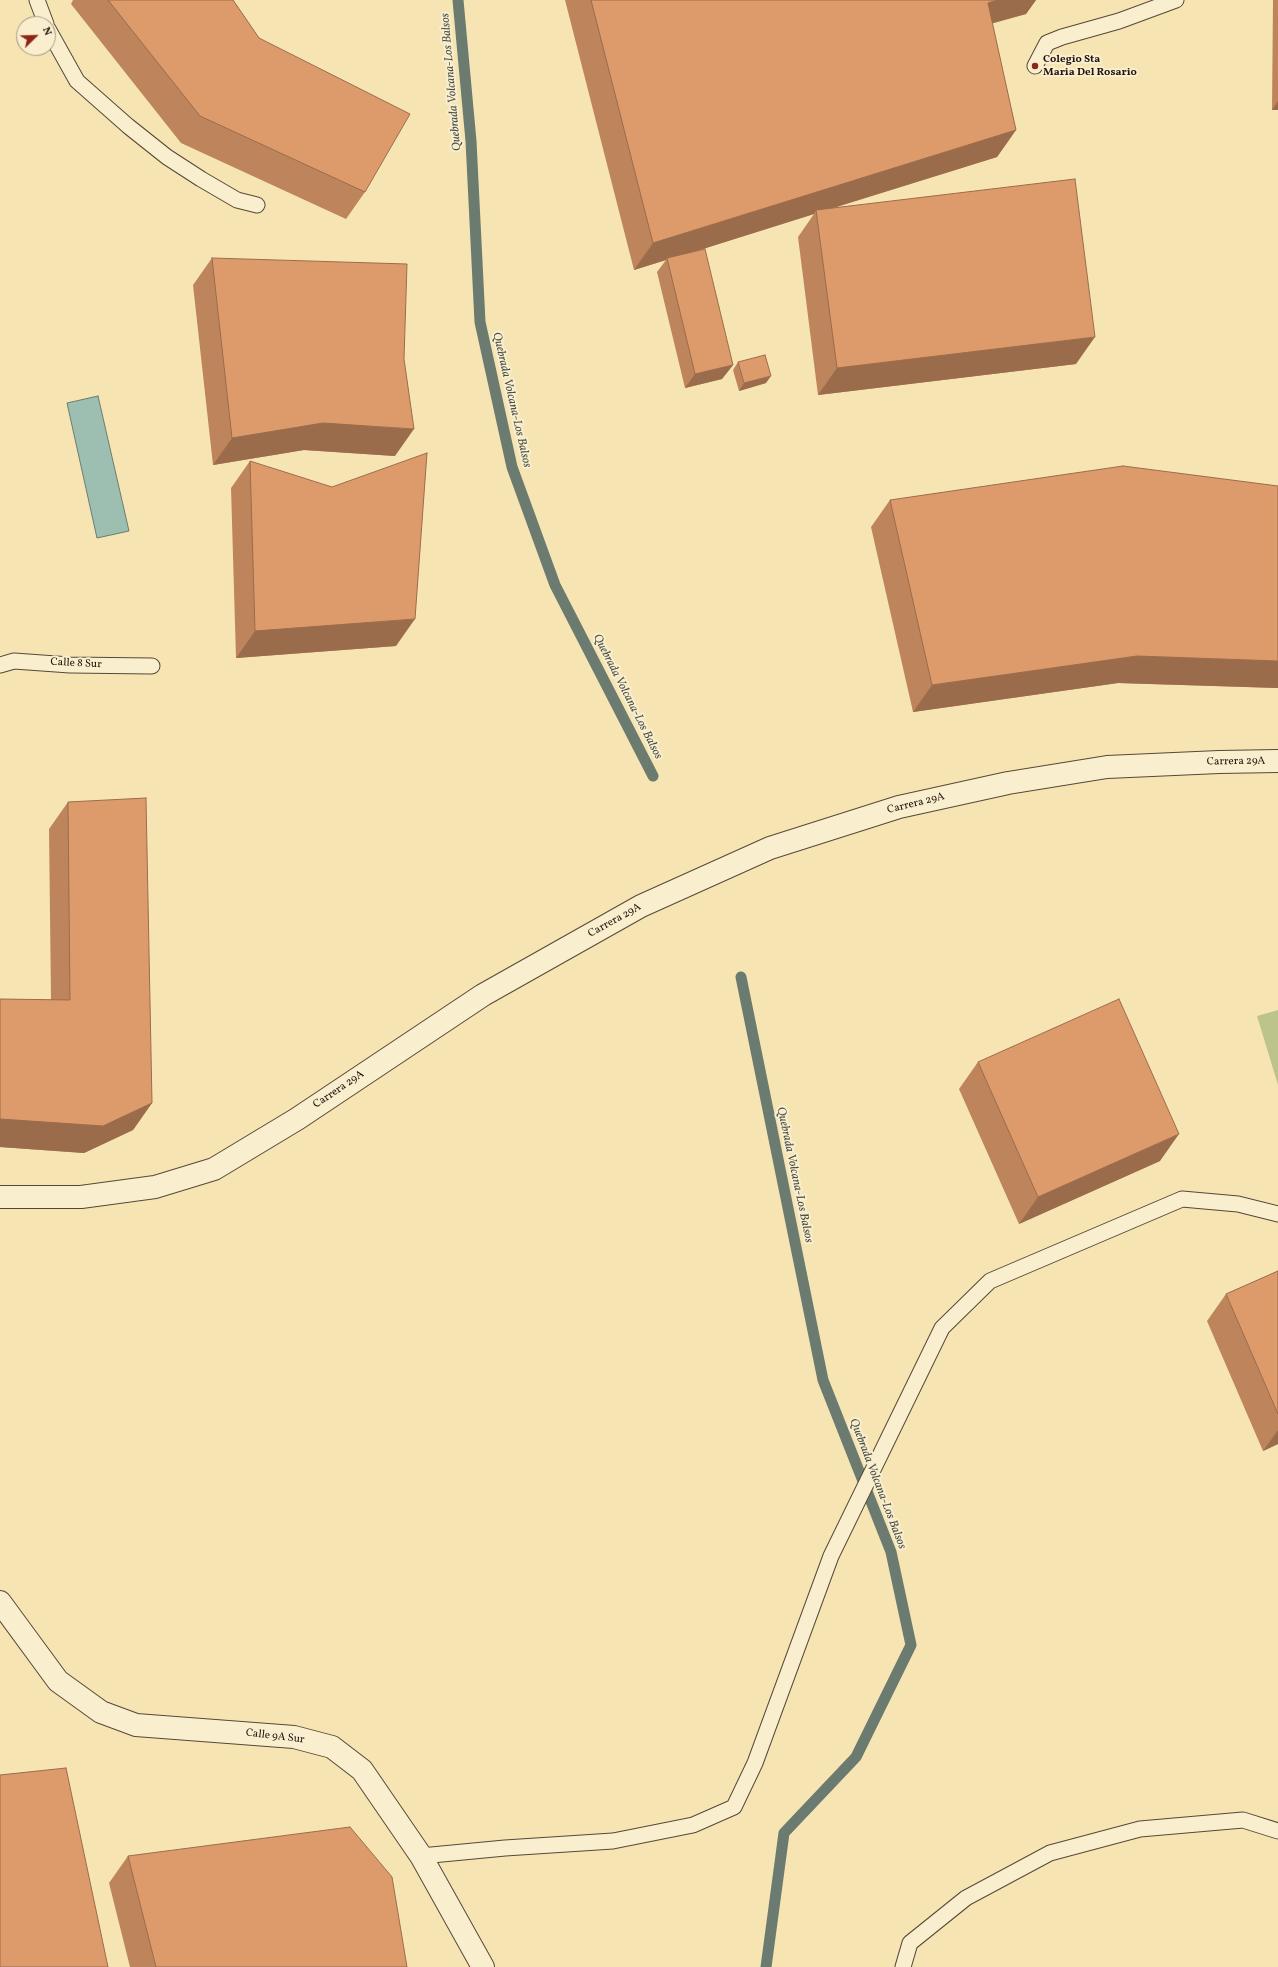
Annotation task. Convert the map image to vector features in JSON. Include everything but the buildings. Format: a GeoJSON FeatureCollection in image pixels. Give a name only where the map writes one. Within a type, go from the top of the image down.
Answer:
{"type":"FeatureCollection","features":[{"type":"Feature","properties":{"kind":"street","name":"Carrera 29A"},"geometry":{"type":"LineString","coordinates":[[0,1197],[82,1197],[155,1188],[214,1169],[297,1119],[483,995],[641,906],[770,848],[900,807],[1008,783],[1107,767],[1278,761]]}},
{"type":"Feature","properties":{"kind":"street","name":"Calle 9A Sur"},"geometry":{"type":"LineString","coordinates":[[0,1602],[58,1681],[101,1712],[136,1725],[294,1736],[332,1747],[362,1770],[421,1856],[483,1967]]}},
{"type":"Feature","properties":{"kind":"lane"},"geometry":{"type":"LineString","coordinates":[[37,0],[43,16]]}},
{"type":"Feature","properties":{"kind":"lane"},"geometry":{"type":"LineString","coordinates":[[1035,66],[1047,43],[1062,37],[1119,21],[1176,0]]}},
{"type":"Feature","properties":{"kind":"lane"},"geometry":{"type":"LineString","coordinates":[[56,43],[77,81],[128,126],[167,157],[201,179],[237,200],[257,205]]}},
{"type":"Feature","properties":{"kind":"lane","name":"Calle 8 Sur"},"geometry":{"type":"LineString","coordinates":[[0,665],[14,661],[70,665],[152,666]]}},
{"type":"Feature","properties":{"kind":"lane"},"geometry":{"type":"LineString","coordinates":[[421,1856],[505,1848],[613,1841],[693,1825],[734,1807],[755,1763],[831,1556],[942,1328],[990,1281],[1182,1199],[1238,1204],[1278,1214]]}},
{"type":"Feature","properties":{"kind":"lane"},"geometry":{"type":"LineString","coordinates":[[903,1967],[910,1943],[966,1898],[1050,1853],[1140,1829],[1243,1820],[1278,1831]]}},
{"type":"Feature","properties":{"kind":"green space"},"geometry":{"type":"Polygon","coordinates":[[[1278,1010],[1278,1085],[1257,1016],[1278,1010]]]}},
{"type":"Feature","properties":{"kind":"shaded area"},"geometry":{"type":"Polygon","coordinates":[[[98,396],[129,531],[97,538],[67,403],[98,396]]]}},
{"type":"Feature","properties":{"kind":"waterway","name":"Quebrada Volcana-Los Balsos"},"geometry":{"type":"LineString","coordinates":[[458,0],[471,141],[480,322],[512,467],[555,585],[653,776]]}},
{"type":"Feature","properties":{"kind":"waterway","name":"Quebrada Volcana-Los Balsos"},"geometry":{"type":"LineString","coordinates":[[741,977],[823,1380],[891,1552],[911,1645],[856,1757],[784,1833],[766,1967]]}},
{"type":"Feature","properties":{"kind":"place","name":"Colegio Sta Maria Del Rosario"},"geometry":{"type":"Point","coordinates":[1035,66]}}]}
